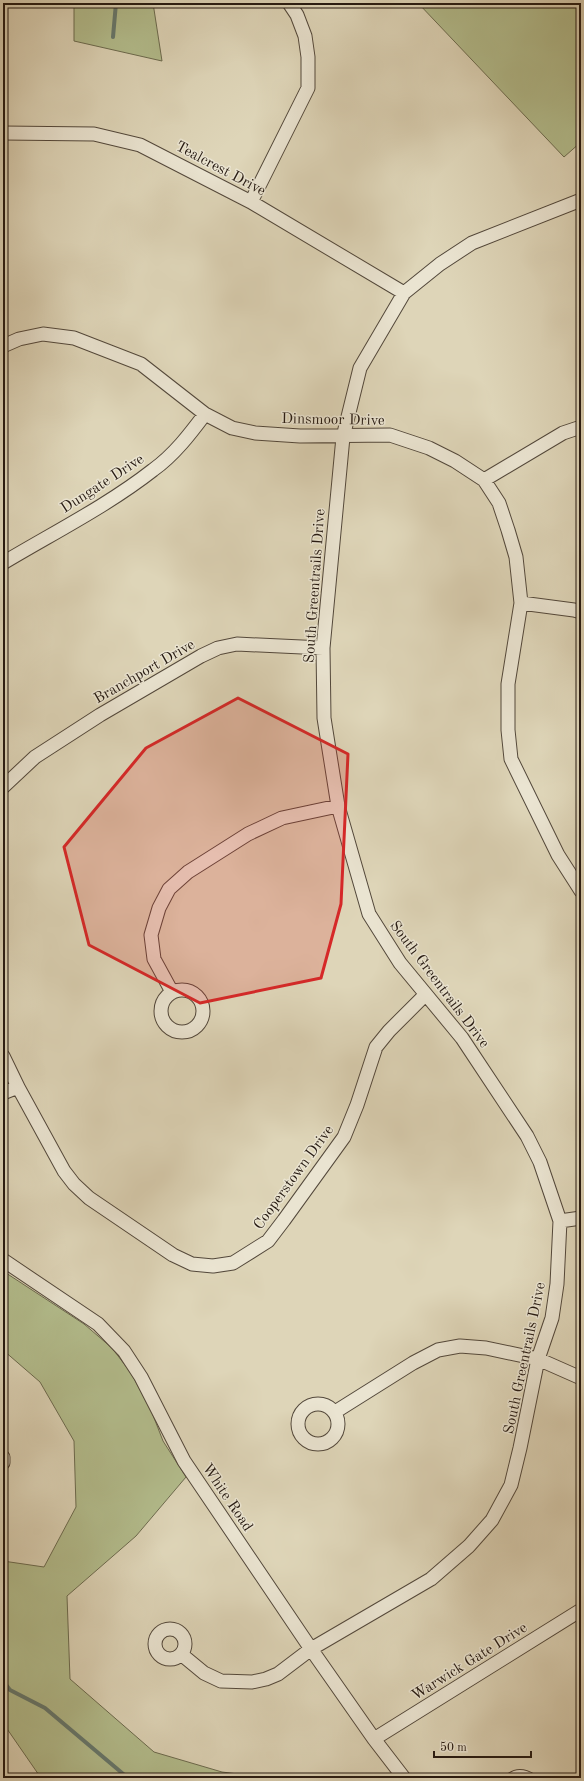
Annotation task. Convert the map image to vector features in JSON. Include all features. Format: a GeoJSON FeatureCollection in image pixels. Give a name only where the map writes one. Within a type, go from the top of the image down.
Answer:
{"type":"FeatureCollection","features":[{"type":"Feature","properties":{"kind":"street"},"geometry":{"type":"LineString","coordinates":[[251,202],[308,88],[306,36],[297,15],[289,3]]}},
{"type":"Feature","properties":{"kind":"street","name":"Tealcrest Drive"},"geometry":{"type":"LineString","coordinates":[[3,133],[94,134],[140,145],[251,202],[404,293]]}},
{"type":"Feature","properties":{"kind":"street","name":"South Greentrails Drive"},"geometry":{"type":"LineString","coordinates":[[181,1654],[204,1673],[221,1680],[252,1682],[266,1680],[278,1674],[311,1649],[431,1579],[469,1546],[492,1520],[511,1485],[524,1433],[538,1359],[552,1318],[557,1284],[560,1221],[540,1162],[527,1136],[462,1038],[400,963],[369,914],[338,806],[324,718],[323,648],[343,436],[360,368],[404,293],[450,257],[472,244],[581,200]]}},
{"type":"Feature","properties":{"kind":"street","name":"Dinsmoor Drive"},"geometry":{"type":"LineString","coordinates":[[3,346],[43,334],[74,338],[141,364],[205,414],[232,428],[255,433],[343,436],[390,435],[429,448],[454,460],[484,480],[499,503],[508,530],[516,557],[521,603],[508,684],[508,730],[511,759],[558,855],[581,891]]}},
{"type":"Feature","properties":{"kind":"street","name":"Dungate Drive"},"geometry":{"type":"LineString","coordinates":[[3,563],[112,498],[154,469],[185,440],[205,414]]}},
{"type":"Feature","properties":{"kind":"street"},"geometry":{"type":"LineString","coordinates":[[484,480],[563,433],[581,427]]}},
{"type":"Feature","properties":{"kind":"street"},"geometry":{"type":"LineString","coordinates":[[521,603],[581,612]]}},
{"type":"Feature","properties":{"kind":"street","name":"Branchport Drive"},"geometry":{"type":"LineString","coordinates":[[3,787],[35,757],[100,715],[201,656],[218,648],[237,644],[323,648]]}},
{"type":"Feature","properties":{"kind":"street"},"geometry":{"type":"LineString","coordinates":[[172,992],[154,959],[151,935],[159,908],[169,890],[188,872],[248,834],[282,818],[338,806]]}},
{"type":"Feature","properties":{"kind":"street","name":"Cooperstown Drive"},"geometry":{"type":"LineString","coordinates":[[18,1087],[64,1171],[74,1184],[89,1198],[173,1256],[192,1264],[213,1266],[233,1263],[268,1241],[344,1137],[357,1105],[376,1047],[389,1031],[425,994]]}},
{"type":"Feature","properties":{"kind":"street"},"geometry":{"type":"LineString","coordinates":[[3,1056],[18,1087],[3,1093]]}},
{"type":"Feature","properties":{"kind":"street"},"geometry":{"type":"LineString","coordinates":[[560,1221],[581,1218]]}},
{"type":"Feature","properties":{"kind":"street","name":"White Road"},"geometry":{"type":"LineString","coordinates":[[3,1260],[98,1324],[124,1351],[141,1377],[184,1461],[311,1649],[374,1739],[404,1778]]}},
{"type":"Feature","properties":{"kind":"street"},"geometry":{"type":"LineString","coordinates":[[335,1412],[413,1363],[438,1350],[460,1346],[486,1348],[538,1359],[581,1378]]}},
{"type":"Feature","properties":{"kind":"street"},"geometry":{"type":"LineString","coordinates":[[3,1457],[3,1463]]}},
{"type":"Feature","properties":{"kind":"street","name":"Warwick Gate Drive"},"geometry":{"type":"LineString","coordinates":[[374,1739],[581,1610]]}},
{"type":"Feature","properties":{"kind":"lane"},"geometry":{"type":"LineString","coordinates":[[509,1778],[516,1774],[526,1774],[534,1778]]}},
{"type":"Feature","properties":{"kind":"highlighted area"},"geometry":{"type":"Polygon","coordinates":[[[238,698],[348,754],[341,904],[321,978],[200,1003],[89,945],[64,847],[146,748],[238,698]]]}},
{"type":"Feature","properties":{"kind":"green space"},"geometry":{"type":"Polygon","coordinates":[[[74,3],[153,3],[162,61],[74,41],[74,3]]]}},
{"type":"Feature","properties":{"kind":"green space"},"geometry":{"type":"Polygon","coordinates":[[[418,3],[581,3],[581,142],[564,157],[418,3]]]}},
{"type":"Feature","properties":{"kind":"green space"},"geometry":{"type":"Polygon","coordinates":[[[3,1271],[84,1324],[112,1348],[131,1373],[151,1410],[163,1441],[186,1477],[136,1536],[67,1596],[70,1679],[154,1752],[222,1772],[269,1778],[41,1778],[3,1723],[3,1561],[44,1567],[76,1507],[74,1441],[40,1382],[3,1350],[3,1271]]]}},
{"type":"Feature","properties":{"kind":"waterway"},"geometry":{"type":"LineString","coordinates":[[113,37],[116,3]]}},
{"type":"Feature","properties":{"kind":"waterway"},"geometry":{"type":"LineString","coordinates":[[3,1681],[10,1690],[45,1708],[128,1778]]}}]}
